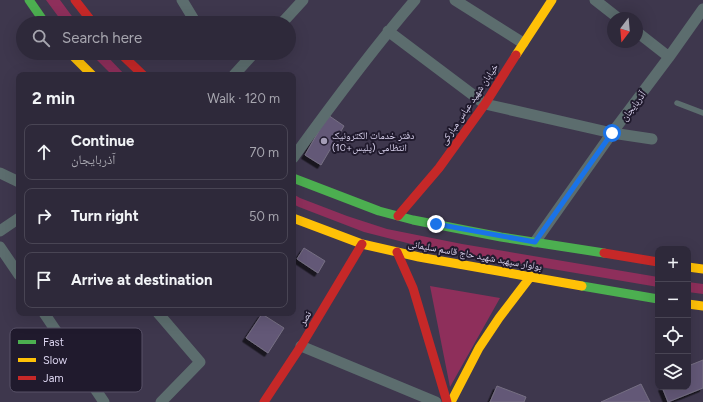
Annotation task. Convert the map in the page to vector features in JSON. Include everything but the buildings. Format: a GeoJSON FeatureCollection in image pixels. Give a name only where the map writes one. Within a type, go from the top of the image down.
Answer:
{"type":"FeatureCollection","features":[{"type":"Feature","properties":{"kind":"main road"},"geometry":{"type":"LineString","coordinates":[[29,0],[40,16]]}},
{"type":"Feature","properties":{"kind":"main road"},"geometry":{"type":"LineString","coordinates":[[75,0],[88,16]]}},
{"type":"Feature","properties":{"kind":"main road","name":"خیابان شهید عباس مبارکی"},"geometry":{"type":"LineString","coordinates":[[398,216],[439,168],[485,104],[552,0]]}},
{"type":"Feature","properties":{"kind":"main road"},"geometry":{"type":"LineString","coordinates":[[77,60],[89,72]]}},
{"type":"Feature","properties":{"kind":"main road"},"geometry":{"type":"LineString","coordinates":[[127,60],[140,72]]}},
{"type":"Feature","properties":{"kind":"main road"},"geometry":{"type":"LineString","coordinates":[[296,179],[379,211],[398,216],[535,242],[655,262]]}},
{"type":"Feature","properties":{"kind":"main road","name":"بولوار سپهبد شهید حاج قاسم سلیمانی"},"geometry":{"type":"LineString","coordinates":[[296,219],[362,244],[419,257],[655,297]]}},
{"type":"Feature","properties":{"kind":"main road","name":"نصر"},"geometry":{"type":"LineString","coordinates":[[264,402],[301,346],[362,244]]}},
{"type":"Feature","properties":{"kind":"main road"},"geometry":{"type":"LineString","coordinates":[[397,252],[413,288],[447,402]]}},
{"type":"Feature","properties":{"kind":"main road"},"geometry":{"type":"LineString","coordinates":[[691,267],[703,269]]}},
{"type":"Feature","properties":{"kind":"main road"},"geometry":{"type":"LineString","coordinates":[[451,402],[479,348],[531,276]]}},
{"type":"Feature","properties":{"kind":"main road"},"geometry":{"type":"LineString","coordinates":[[691,304],[703,306]]}},
{"type":"Feature","properties":{"kind":"street"},"geometry":{"type":"LineString","coordinates":[[182,0],[192,16]]}},
{"type":"Feature","properties":{"kind":"street"},"geometry":{"type":"LineString","coordinates":[[288,16],[303,0]]}},
{"type":"Feature","properties":{"kind":"street"},"geometry":{"type":"LineString","coordinates":[[296,154],[388,31],[415,0]]}},
{"type":"Feature","properties":{"kind":"street"},"geometry":{"type":"LineString","coordinates":[[455,0],[523,43]]}},
{"type":"Feature","properties":{"kind":"street"},"geometry":{"type":"LineString","coordinates":[[594,0],[610,12]]}},
{"type":"Feature","properties":{"kind":"street","name":"آذربایجان"},"geometry":{"type":"LineString","coordinates":[[535,242],[612,133],[703,9]]}},
{"type":"Feature","properties":{"kind":"street"},"geometry":{"type":"LineString","coordinates":[[388,31],[485,104],[612,133],[652,139]]}},
{"type":"Feature","properties":{"kind":"street"},"geometry":{"type":"LineString","coordinates":[[643,37],[669,57]]}},
{"type":"Feature","properties":{"kind":"street"},"geometry":{"type":"LineString","coordinates":[[237,72],[248,60]]}},
{"type":"Feature","properties":{"kind":"street"},"geometry":{"type":"LineString","coordinates":[[0,174],[16,181]]}},
{"type":"Feature","properties":{"kind":"street"},"geometry":{"type":"LineString","coordinates":[[0,231],[16,220]]}},
{"type":"Feature","properties":{"kind":"street"},"geometry":{"type":"LineString","coordinates":[[0,247],[16,271]]}},
{"type":"Feature","properties":{"kind":"street"},"geometry":{"type":"LineString","coordinates":[[46,316],[54,328]]}},
{"type":"Feature","properties":{"kind":"street"},"geometry":{"type":"LineString","coordinates":[[161,316],[200,362],[161,402]]}},
{"type":"Feature","properties":{"kind":"street"},"geometry":{"type":"LineString","coordinates":[[301,346],[436,402]]}},
{"type":"Feature","properties":{"kind":"street"},"geometry":{"type":"LineString","coordinates":[[97,392],[104,402]]}},
{"type":"Feature","properties":{"kind":"lane"},"geometry":{"type":"LineString","coordinates":[[676,103],[703,113]]}},
{"type":"Feature","properties":{"kind":"shaded area"},"geometry":{"type":"Polygon","coordinates":[[[46,0],[60,0],[72,16],[58,16],[46,0]]]}},
{"type":"Feature","properties":{"kind":"shaded area"},"geometry":{"type":"Polygon","coordinates":[[[97,60],[111,60],[122,72],[109,72],[97,60]]]}},
{"type":"Feature","properties":{"kind":"shaded area"},"geometry":{"type":"Polygon","coordinates":[[[296,196],[347,216],[387,229],[462,244],[655,276],[655,286],[452,252],[415,245],[364,232],[296,206],[296,196]]]}},
{"type":"Feature","properties":{"kind":"shaded area"},"geometry":{"type":"Polygon","coordinates":[[[691,282],[703,284],[703,294],[691,292],[691,282]]]}},
{"type":"Feature","properties":{"kind":"shaded area"},"geometry":{"type":"Polygon","coordinates":[[[430,286],[500,298],[450,387],[430,286]]]}},
{"type":"Feature","properties":{"kind":"traffic: fast"},"geometry":{"type":"LineString","coordinates":[[29,0],[40,16]]}},
{"type":"Feature","properties":{"kind":"traffic: fast"},"geometry":{"type":"LineString","coordinates":[[296,179],[379,211],[413,220],[501,237],[604,253]]}},
{"type":"Feature","properties":{"kind":"traffic: fast"},"geometry":{"type":"LineString","coordinates":[[582,286],[655,298]]}},
{"type":"Feature","properties":{"kind":"traffic: slow"},"geometry":{"type":"LineString","coordinates":[[516,55],[552,0]]}},
{"type":"Feature","properties":{"kind":"traffic: slow"},"geometry":{"type":"LineString","coordinates":[[77,60],[89,72]]}},
{"type":"Feature","properties":{"kind":"traffic: slow"},"geometry":{"type":"LineString","coordinates":[[296,219],[362,244],[419,257],[582,286]]}},
{"type":"Feature","properties":{"kind":"traffic: slow"},"geometry":{"type":"LineString","coordinates":[[691,267],[703,269]]}},
{"type":"Feature","properties":{"kind":"traffic: slow"},"geometry":{"type":"LineString","coordinates":[[451,402],[479,348],[499,318],[531,276]]}},
{"type":"Feature","properties":{"kind":"traffic: slow"},"geometry":{"type":"LineString","coordinates":[[691,304],[703,306]]}},
{"type":"Feature","properties":{"kind":"traffic: jam"},"geometry":{"type":"LineString","coordinates":[[75,0],[88,16]]}},
{"type":"Feature","properties":{"kind":"traffic: jam"},"geometry":{"type":"LineString","coordinates":[[398,216],[439,168],[485,104],[516,55]]}},
{"type":"Feature","properties":{"kind":"traffic: jam"},"geometry":{"type":"LineString","coordinates":[[127,60],[140,72]]}},
{"type":"Feature","properties":{"kind":"traffic: jam"},"geometry":{"type":"LineString","coordinates":[[264,402],[301,346],[362,244]]}},
{"type":"Feature","properties":{"kind":"traffic: jam"},"geometry":{"type":"LineString","coordinates":[[397,252],[413,288],[447,402]]}},
{"type":"Feature","properties":{"kind":"traffic: jam"},"geometry":{"type":"LineString","coordinates":[[604,253],[655,262]]}},
{"type":"Feature","properties":{"kind":"place","name":"دفتر خدمات الکترونیک انتظامی (پلیس+10)"},"geometry":{"type":"Point","coordinates":[324,141]}},
{"type":"Feature","properties":{"kind":"route"},"geometry":{"type":"LineString","coordinates":[[436,224],[535,242],[612,133]]}}]}
